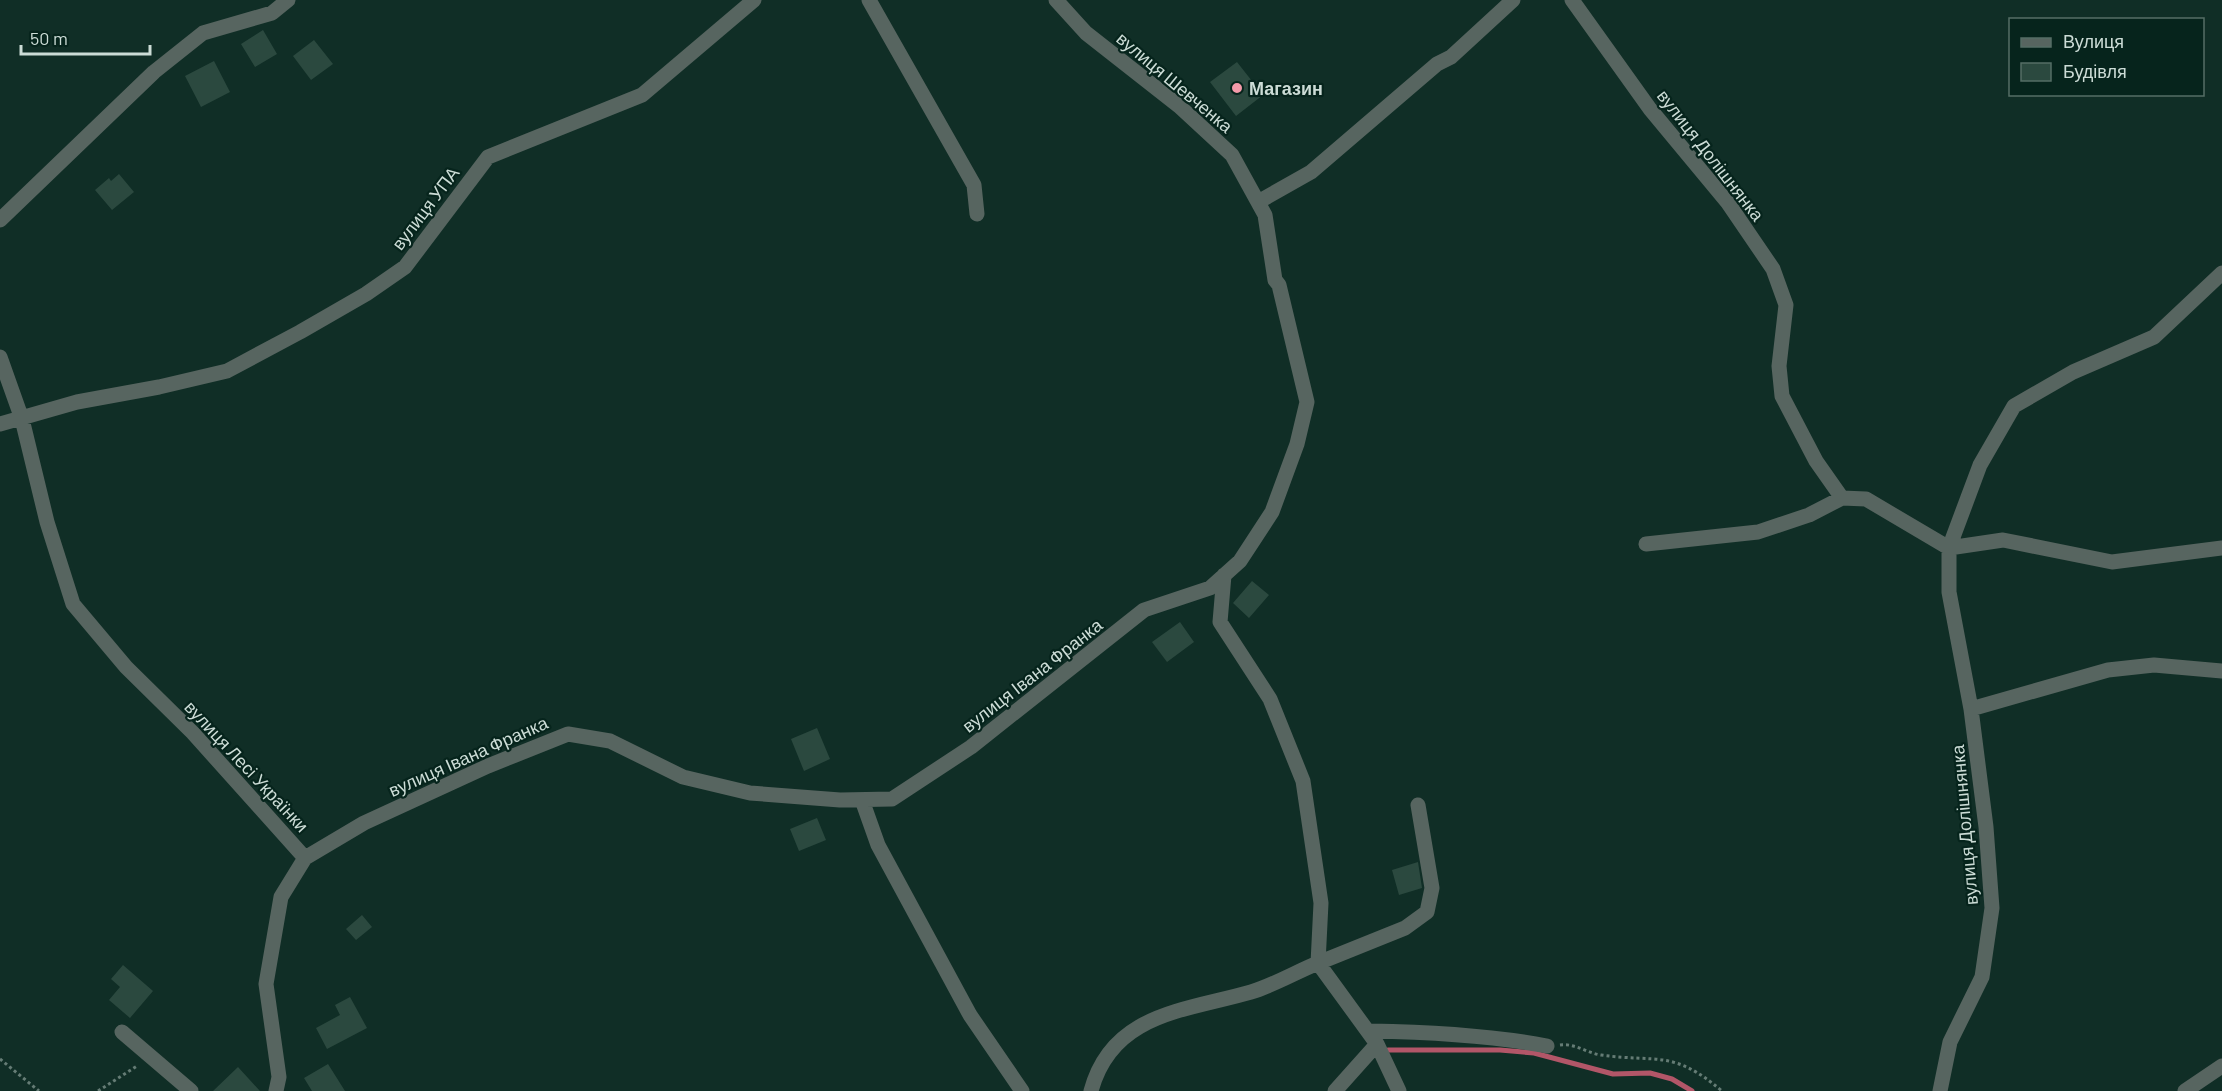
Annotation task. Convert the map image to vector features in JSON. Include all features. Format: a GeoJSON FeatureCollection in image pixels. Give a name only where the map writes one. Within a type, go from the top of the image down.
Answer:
{"type":"FeatureCollection","features":[{"type":"Feature","properties":{"kind":"street"},"geometry":{"type":"LineString","coordinates":[[0,220],[154,72],[203,33],[272,13],[288,0]]}},
{"type":"Feature","properties":{"kind":"street","name":"вулиця УПА"},"geometry":{"type":"LineString","coordinates":[[0,424],[22,420],[77,402],[159,387],[227,371],[310,327],[366,294],[405,267],[488,158],[642,95],[754,0]]}},
{"type":"Feature","properties":{"kind":"street"},"geometry":{"type":"LineString","coordinates":[[869,0],[974,185],[977,214]]}},
{"type":"Feature","properties":{"kind":"street","name":"вулиця Шевченка"},"geometry":{"type":"LineString","coordinates":[[1056,0],[1086,33],[1179,105],[1232,155],[1258,202]]}},
{"type":"Feature","properties":{"kind":"street"},"geometry":{"type":"LineString","coordinates":[[1258,202],[1311,172],[1437,64],[1451,57],[1513,0]]}},
{"type":"Feature","properties":{"kind":"street","name":"вулиця Долішнянка"},"geometry":{"type":"LineString","coordinates":[[1572,0],[1650,109],[1728,203],[1773,269],[1786,305],[1779,366],[1782,396],[1816,461],[1842,498]]}},
{"type":"Feature","properties":{"kind":"street","name":"вулиця Івана Франка"},"geometry":{"type":"LineString","coordinates":[[305,858],[364,823],[488,766],[568,734],[610,741],[683,777],[750,793],[862,800],[892,799],[971,747],[1144,610],[1210,588],[1240,561],[1272,512],[1297,444],[1307,402],[1279,285],[1275,280],[1265,215],[1258,202]]}},
{"type":"Feature","properties":{"kind":"street","name":"вулиця Долішнянка"},"geometry":{"type":"LineString","coordinates":[[1940,1091],[1950,1042],[1982,977],[1992,908],[1986,827],[1971,709],[1949,592],[1948,548],[1980,465],[2014,406],[2073,372],[2154,337],[2222,273]]}},
{"type":"Feature","properties":{"kind":"street"},"geometry":{"type":"LineString","coordinates":[[0,357],[22,420]]}},
{"type":"Feature","properties":{"kind":"street","name":"вулиця Лесі Українки"},"geometry":{"type":"LineString","coordinates":[[22,420],[47,522],[73,604],[141,682],[193,734],[305,858],[281,897],[266,984],[279,1077],[276,1091]]}},
{"type":"Feature","properties":{"kind":"street"},"geometry":{"type":"LineString","coordinates":[[1646,544],[1758,532],[1809,515],[1842,498],[1866,499],[1948,548],[2003,540],[2112,562],[2222,548]]}},
{"type":"Feature","properties":{"kind":"street"},"geometry":{"type":"LineString","coordinates":[[1224,575],[1220,622],[1270,699],[1303,781],[1321,903],[1318,963],[1373,1037],[1399,1091]]}},
{"type":"Feature","properties":{"kind":"street"},"geometry":{"type":"LineString","coordinates":[[1971,709],[2108,670],[2154,665],[2222,671]]}},
{"type":"Feature","properties":{"kind":"street"},"geometry":{"type":"LineString","coordinates":[[862,800],[878,845],[970,1015],[1022,1091]]}},
{"type":"Feature","properties":{"kind":"street"},"geometry":{"type":"LineString","coordinates":[[1091,1091],[1097,1067],[1127,1033],[1172,1011],[1253,991],[1405,928],[1427,912],[1432,888],[1418,805]]}},
{"type":"Feature","properties":{"kind":"street"},"geometry":{"type":"LineString","coordinates":[[122,1032],[191,1091]]}},
{"type":"Feature","properties":{"kind":"street"},"geometry":{"type":"LineString","coordinates":[[1373,1037],[1475,1037],[1547,1046]]}},
{"type":"Feature","properties":{"kind":"street"},"geometry":{"type":"LineString","coordinates":[[1335,1091],[1373,1037]]}},
{"type":"Feature","properties":{"kind":"street"},"geometry":{"type":"LineString","coordinates":[[2185,1091],[2222,1066]]}},
{"type":"Feature","properties":{"kind":"path"},"geometry":{"type":"LineString","coordinates":[[1547,1046],[1567,1044],[1599,1055],[1662,1058],[1689,1066],[1722,1091]]}},
{"type":"Feature","properties":{"kind":"path"},"geometry":{"type":"LineString","coordinates":[[98,1091],[150,1057]]}},
{"type":"Feature","properties":{"kind":"path"},"geometry":{"type":"LineString","coordinates":[[0,1059],[39,1091]]}},
{"type":"Feature","properties":{"kind":"building"},"geometry":{"type":"Polygon","coordinates":[[[263,30],[277,54],[255,67],[241,44],[263,30]]]}},
{"type":"Feature","properties":{"kind":"building"},"geometry":{"type":"Polygon","coordinates":[[[314,40],[333,64],[311,80],[293,56],[314,40]]]}},
{"type":"Feature","properties":{"kind":"building"},"geometry":{"type":"Polygon","coordinates":[[[214,61],[230,92],[201,107],[185,76],[214,61]]]}},
{"type":"Feature","properties":{"kind":"building","name":"Магазин"},"geometry":{"type":"Polygon","coordinates":[[[1237,62],[1263,95],[1236,116],[1210,82],[1237,62]]]}},
{"type":"Feature","properties":{"kind":"building"},"geometry":{"type":"Polygon","coordinates":[[[119,174],[134,192],[112,210],[95,190],[109,178],[111,181],[119,174]]]}},
{"type":"Feature","properties":{"kind":"building"},"geometry":{"type":"Polygon","coordinates":[[[1252,581],[1269,595],[1249,618],[1233,603],[1252,581]]]}},
{"type":"Feature","properties":{"kind":"building"},"geometry":{"type":"Polygon","coordinates":[[[1180,622],[1194,642],[1167,662],[1152,642],[1180,622]]]}},
{"type":"Feature","properties":{"kind":"building"},"geometry":{"type":"Polygon","coordinates":[[[817,728],[830,759],[804,771],[791,739],[817,728]]]}},
{"type":"Feature","properties":{"kind":"building"},"geometry":{"type":"Polygon","coordinates":[[[817,818],[826,840],[799,851],[790,829],[817,818]]]}},
{"type":"Feature","properties":{"kind":"building"},"geometry":{"type":"Polygon","coordinates":[[[1418,862],[1422,888],[1399,895],[1392,870],[1418,862]]]}},
{"type":"Feature","properties":{"kind":"building"},"geometry":{"type":"Polygon","coordinates":[[[362,915],[372,927],[356,940],[346,929],[362,915]]]}},
{"type":"Feature","properties":{"kind":"building"},"geometry":{"type":"Polygon","coordinates":[[[123,965],[153,991],[130,1018],[109,1000],[120,987],[111,979],[123,965]]]}},
{"type":"Feature","properties":{"kind":"building"},"geometry":{"type":"Polygon","coordinates":[[[350,997],[367,1028],[327,1049],[316,1028],[340,1015],[335,1005],[350,997]]]}},
{"type":"Feature","properties":{"kind":"building"},"geometry":{"type":"Polygon","coordinates":[[[328,1064],[345,1091],[312,1091],[304,1078],[328,1064]]]}},
{"type":"Feature","properties":{"kind":"building"},"geometry":{"type":"Polygon","coordinates":[[[238,1067],[260,1091],[213,1091],[238,1067]]]}},
{"type":"Feature","properties":{"kind":"waterway"},"geometry":{"type":"LineString","coordinates":[[1388,1050],[1500,1050],[1534,1053],[1613,1074],[1650,1073],[1672,1079],[1692,1091]]}},
{"type":"Feature","properties":{"kind":"place","name":"Магазин"},"geometry":{"type":"Point","coordinates":[1237,88]}}]}
